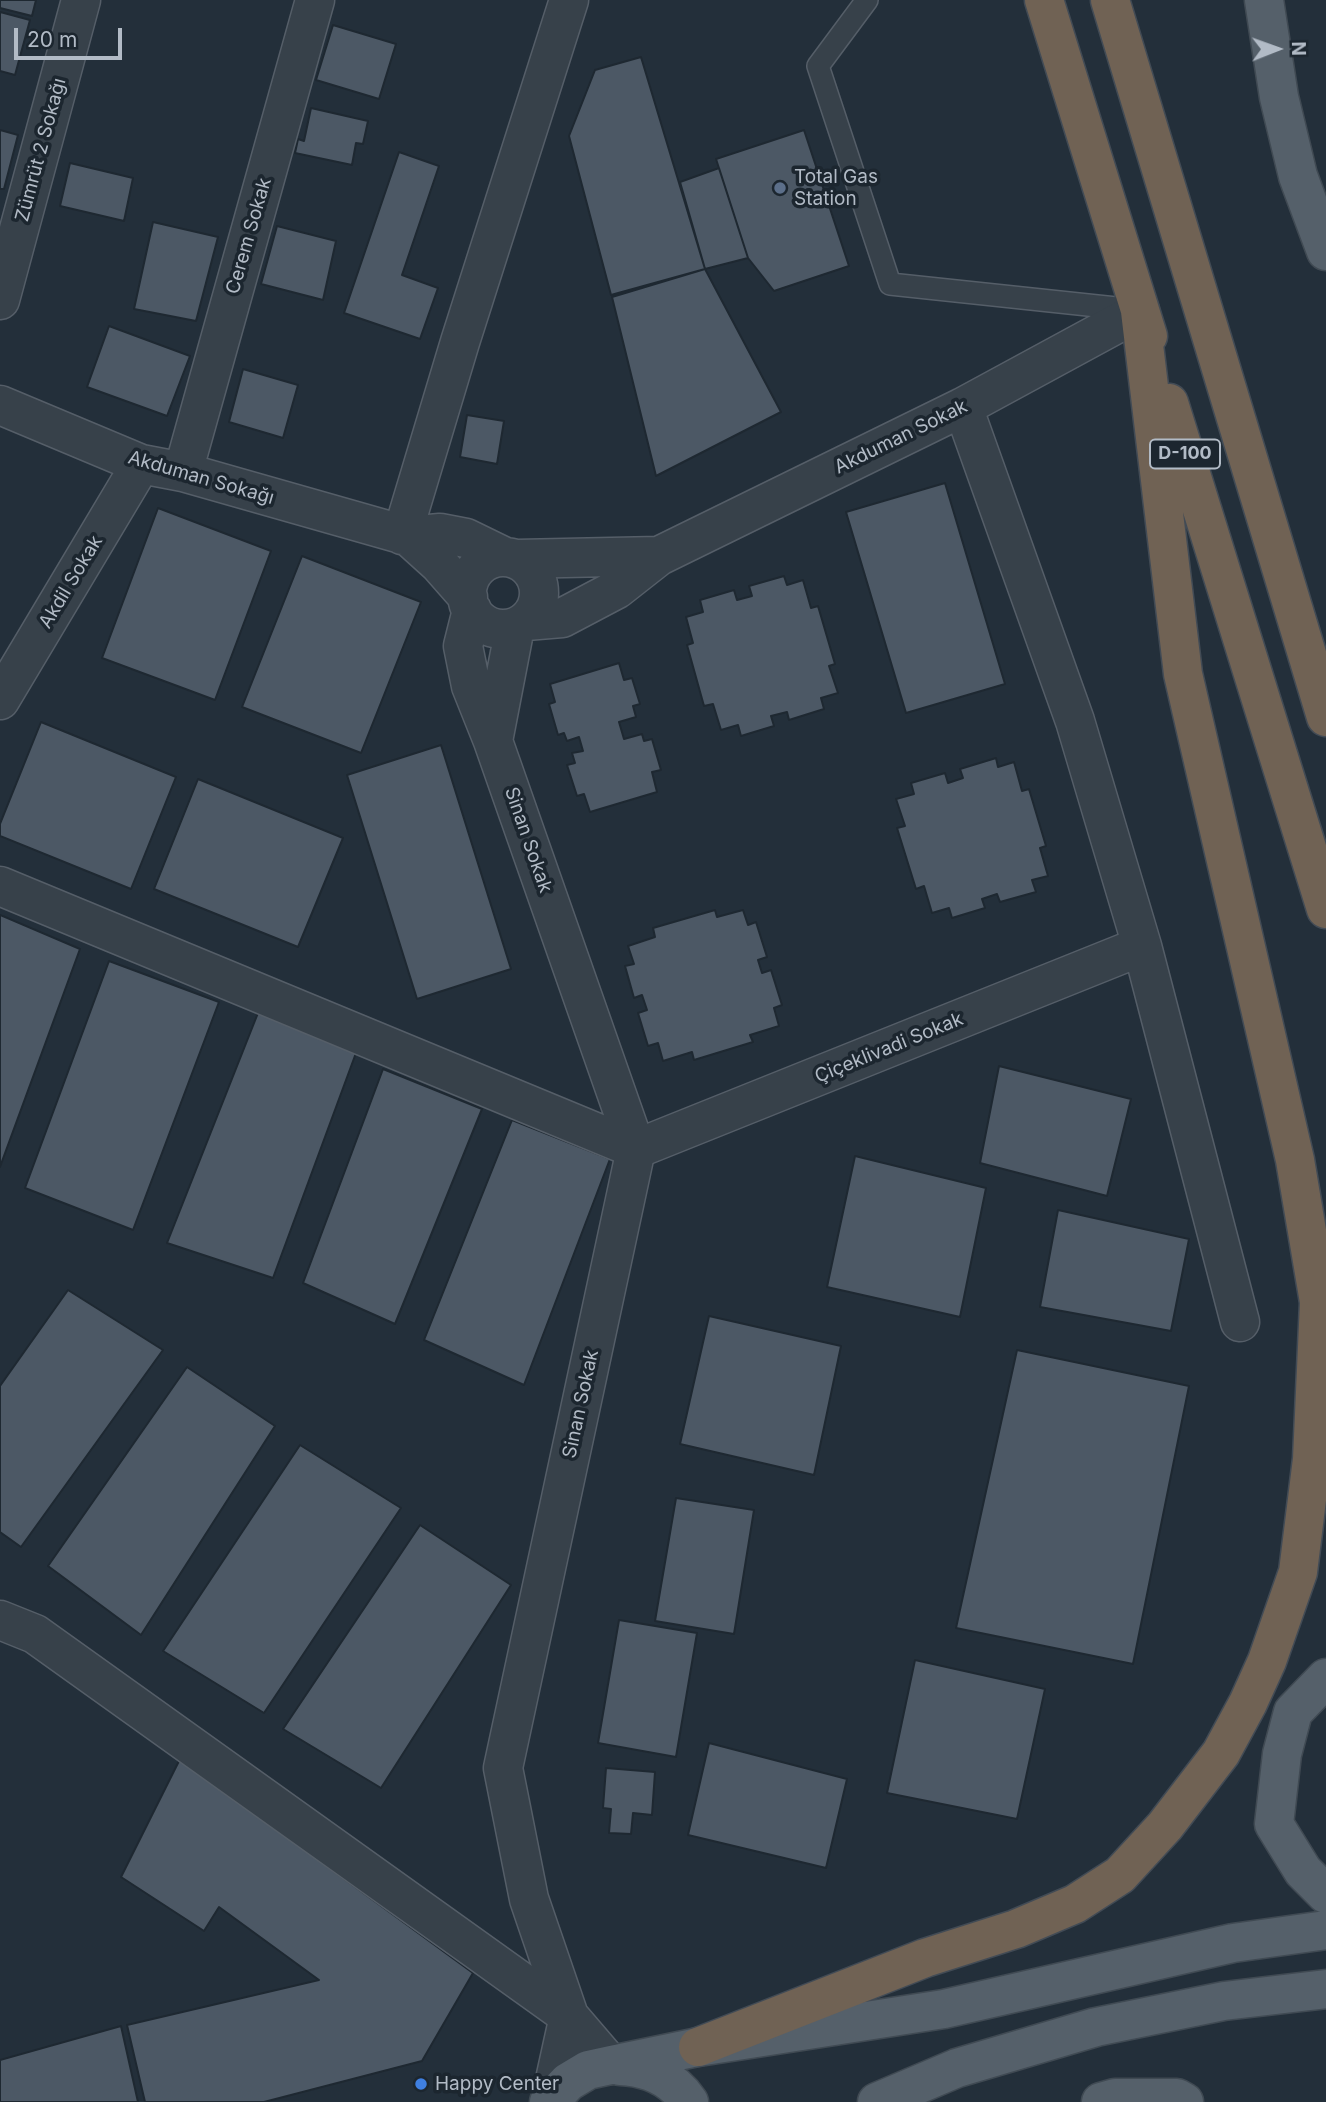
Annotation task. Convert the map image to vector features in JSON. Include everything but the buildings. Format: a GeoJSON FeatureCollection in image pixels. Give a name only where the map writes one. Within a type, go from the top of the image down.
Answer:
{"type":"FeatureCollection","features":[{"type":"Feature","properties":{"kind":"highway","name":"D-100"},"geometry":{"type":"LineString","coordinates":[[1044,0],[1326,909]]}},
{"type":"Feature","properties":{"kind":"highway","name":"D-100"},"geometry":{"type":"LineString","coordinates":[[1110,0],[1326,718]]}},
{"type":"Feature","properties":{"kind":"highway"},"geometry":{"type":"LineString","coordinates":[[698,2047],[925,1958],[1016,1929],[1075,1904],[1120,1875],[1165,1826],[1221,1753],[1267,1661],[1298,1572],[1312,1458],[1319,1303],[1295,1160],[1183,674],[1140,311]]}},
{"type":"Feature","properties":{"kind":"main road"},"geometry":{"type":"LineString","coordinates":[[1264,0],[1279,97],[1298,176],[1326,251]]}},
{"type":"Feature","properties":{"kind":"main road"},"geometry":{"type":"LineString","coordinates":[[1326,1678],[1293,1712],[1282,1754],[1275,1824],[1303,1871],[1326,1894]]}},
{"type":"Feature","properties":{"kind":"main road"},"geometry":{"type":"LineString","coordinates":[[547,2101],[568,2082],[588,2070],[698,2047],[944,2009],[1233,1943],[1326,1930]]}},
{"type":"Feature","properties":{"kind":"main road"},"geometry":{"type":"LineString","coordinates":[[877,2102],[957,2068],[1096,2027],[1224,2001],[1326,1989]]}},
{"type":"Feature","properties":{"kind":"main road"},"geometry":{"type":"LineString","coordinates":[[611,2065],[640,2067],[666,2078],[689,2102]]}},
{"type":"Feature","properties":{"kind":"main road"},"geometry":{"type":"LineString","coordinates":[[1101,2102],[1115,2098],[1177,2098],[1184,2102]]}},
{"type":"Feature","properties":{"kind":"street","name":"Zümrüt 2 Sokağı"},"geometry":{"type":"LineString","coordinates":[[0,300],[81,0]]}},
{"type":"Feature","properties":{"kind":"street","name":"Cerem Sokak"},"geometry":{"type":"LineString","coordinates":[[183,472],[315,0]]}},
{"type":"Feature","properties":{"kind":"street"},"geometry":{"type":"LineString","coordinates":[[405,536],[460,342],[569,0]]}},
{"type":"Feature","properties":{"kind":"street","name":"Akduman Sokak"},"geometry":{"type":"LineString","coordinates":[[520,624],[562,618],[617,589],[659,556],[962,407],[1140,311]]}},
{"type":"Feature","properties":{"kind":"street","name":"Akduman Sokağı"},"geometry":{"type":"LineString","coordinates":[[0,405],[141,464],[183,472],[405,536],[440,533],[466,538],[511,558]]}},
{"type":"Feature","properties":{"kind":"street"},"geometry":{"type":"LineString","coordinates":[[962,407],[1075,721],[1142,946],[1240,1322]]}},
{"type":"Feature","properties":{"kind":"street","name":"Akdil Sokak"},"geometry":{"type":"LineString","coordinates":[[0,700],[141,464]]}},
{"type":"Feature","properties":{"kind":"street","name":"Akduman Sokağı"},"geometry":{"type":"LineString","coordinates":[[405,536],[439,565],[470,604]]}},
{"type":"Feature","properties":{"kind":"street","name":"Akduman Sokak"},"geometry":{"type":"LineString","coordinates":[[511,558],[659,556]]}},
{"type":"Feature","properties":{"kind":"street"},"geometry":{"type":"LineString","coordinates":[[511,558],[528,566],[535,576],[539,600],[534,612],[520,624],[502,629],[480,620],[470,604],[468,585],[473,573],[482,564],[492,559],[511,558]]}},
{"type":"Feature","properties":{"kind":"street","name":"Sinan Sokak"},"geometry":{"type":"LineString","coordinates":[[470,604],[463,646],[471,686],[493,741],[636,1149],[503,1768],[529,1899],[569,2016],[611,2065]]}},
{"type":"Feature","properties":{"kind":"street","name":"Sinan Sokak"},"geometry":{"type":"LineString","coordinates":[[493,741],[520,624]]}},
{"type":"Feature","properties":{"kind":"street"},"geometry":{"type":"LineString","coordinates":[[0,887],[636,1149]]}},
{"type":"Feature","properties":{"kind":"street","name":"Çiçeklivadi Sokak"},"geometry":{"type":"LineString","coordinates":[[636,1149],[1142,946]]}},
{"type":"Feature","properties":{"kind":"street"},"geometry":{"type":"LineString","coordinates":[[0,1620],[35,1634],[569,2016],[547,2101]]}},
{"type":"Feature","properties":{"kind":"lane"},"geometry":{"type":"LineString","coordinates":[[867,0],[818,66],[890,284],[1140,311]]}},
{"type":"Feature","properties":{"kind":"place","name":"Total Gas Station"},"geometry":{"type":"Point","coordinates":[780,188]}},
{"type":"Feature","properties":{"kind":"place","name":"Happy Center"},"geometry":{"type":"Point","coordinates":[421,2084]}}]}
